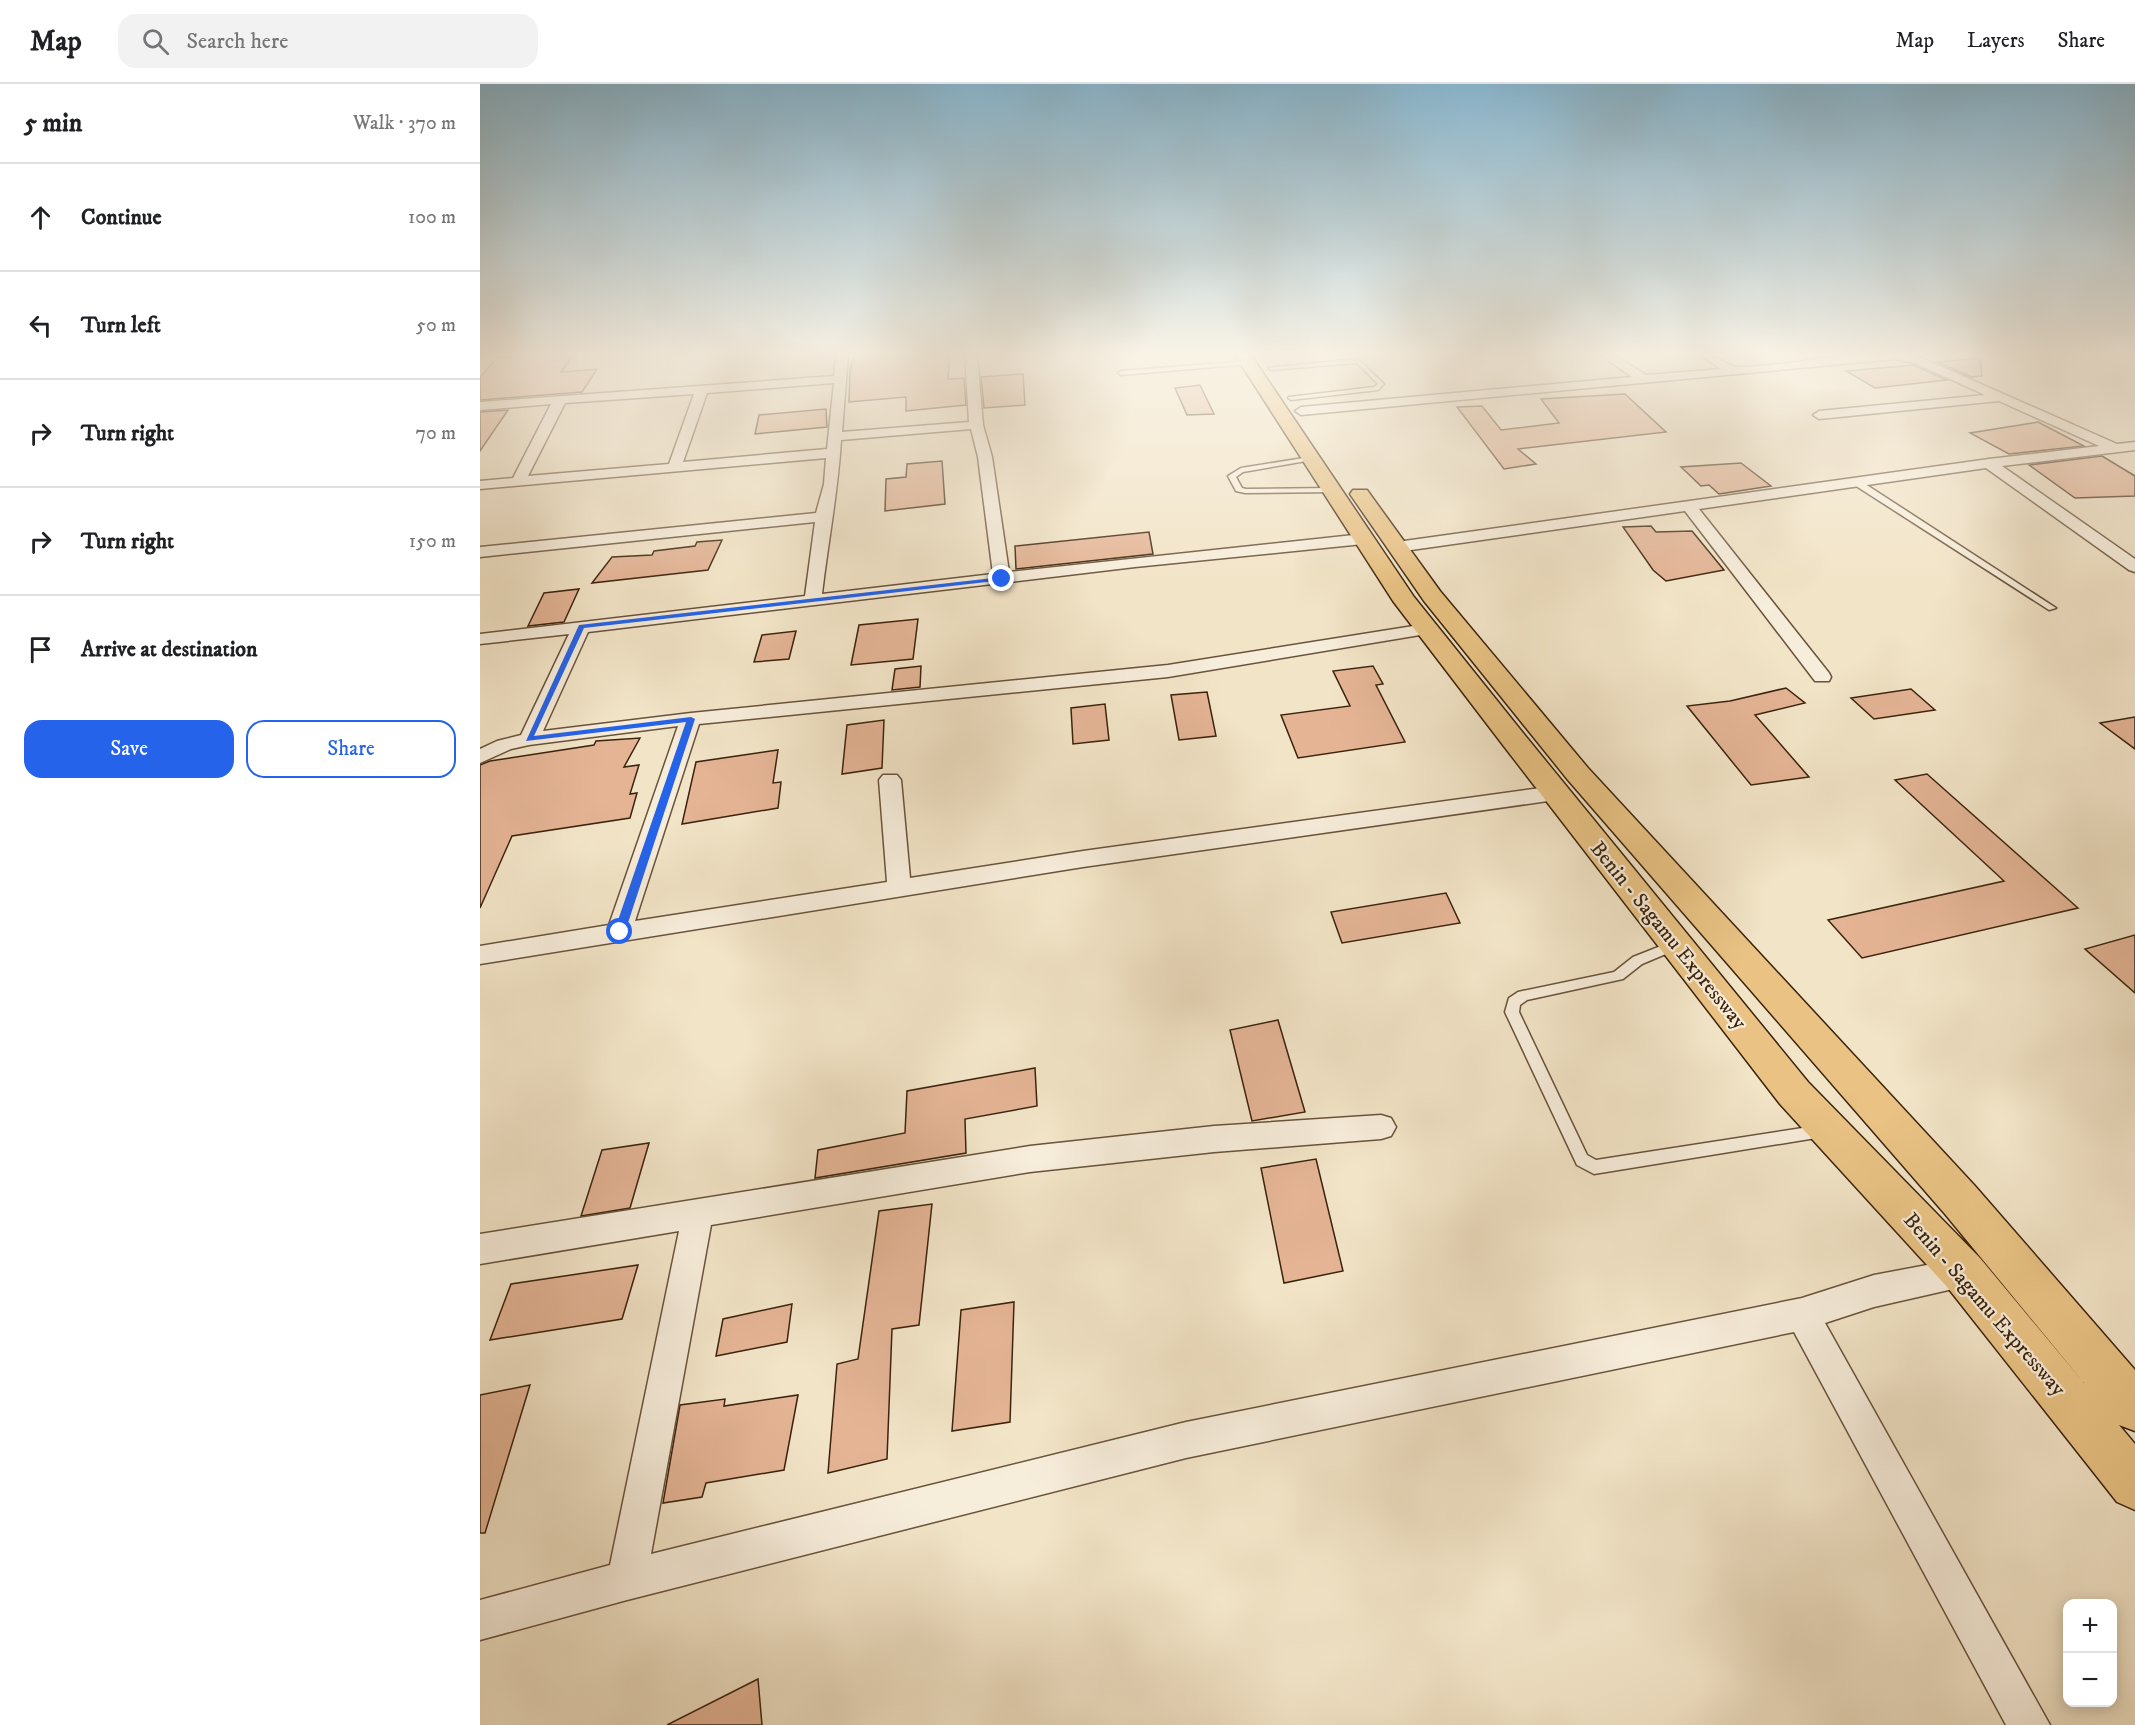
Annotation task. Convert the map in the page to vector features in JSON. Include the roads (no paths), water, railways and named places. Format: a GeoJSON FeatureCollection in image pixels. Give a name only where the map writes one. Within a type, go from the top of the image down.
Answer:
{"type":"FeatureCollection","features":[{"type":"Feature","properties":{"kind":"highway","name":"Benin - Sagamu Expressway"},"geometry":{"type":"LineString","coordinates":[[1295,432],[1310,459],[1426,629],[1794,1093],[1964,1273],[2135,1484]]}},
{"type":"Feature","properties":{"kind":"highway"},"geometry":{"type":"LineString","coordinates":[[1315,432],[1432,596],[1578,774],[1960,1200],[2135,1407]]}},
{"type":"Feature","properties":{"kind":"street"},"geometry":{"type":"LineString","coordinates":[[518,482],[544,432]]}},
{"type":"Feature","properties":{"kind":"street"},"geometry":{"type":"LineString","coordinates":[[674,468],[687,432]]}},
{"type":"Feature","properties":{"kind":"street"},"geometry":{"type":"LineString","coordinates":[[813,601],[823,517],[831,484],[835,432]]}},
{"type":"Feature","properties":{"kind":"street"},"geometry":{"type":"LineString","coordinates":[[835,437],[899,432]]}},
{"type":"Feature","properties":{"kind":"street"},"geometry":{"type":"LineString","coordinates":[[978,432],[986,457],[1002,579]]}},
{"type":"Feature","properties":{"kind":"street"},"geometry":{"type":"LineString","coordinates":[[2077,432],[2112,447]]}},
{"type":"Feature","properties":{"kind":"street"},"geometry":{"type":"LineString","coordinates":[[1397,547],[1989,463],[2135,446]]}},
{"type":"Feature","properties":{"kind":"street"},"geometry":{"type":"LineString","coordinates":[[480,485],[832,453]]}},
{"type":"Feature","properties":{"kind":"street"},"geometry":{"type":"LineString","coordinates":[[1989,463],[2135,567]]}},
{"type":"Feature","properties":{"kind":"street"},"geometry":{"type":"LineString","coordinates":[[1689,506],[1822,677]]}},
{"type":"Feature","properties":{"kind":"street"},"geometry":{"type":"LineString","coordinates":[[480,552],[823,517]]}},
{"type":"Feature","properties":{"kind":"street"},"geometry":{"type":"LineString","coordinates":[[480,639],[1364,539]]}},
{"type":"Feature","properties":{"kind":"street"},"geometry":{"type":"LineString","coordinates":[[529,739],[582,626]]}},
{"type":"Feature","properties":{"kind":"street"},"geometry":{"type":"LineString","coordinates":[[480,758],[504,745],[529,739],[691,719],[1168,671],[1426,629]]}},
{"type":"Feature","properties":{"kind":"street"},"geometry":{"type":"LineString","coordinates":[[620,932],[691,719]]}},
{"type":"Feature","properties":{"kind":"street"},"geometry":{"type":"LineString","coordinates":[[890,780],[899,888]]}},
{"type":"Feature","properties":{"kind":"street"},"geometry":{"type":"LineString","coordinates":[[480,955],[1083,859],[1555,793]]}},
{"type":"Feature","properties":{"kind":"street"},"geometry":{"type":"LineString","coordinates":[[480,1249],[1030,1160],[1214,1139],[1381,1127]]}},
{"type":"Feature","properties":{"kind":"street"},"geometry":{"type":"LineString","coordinates":[[627,1580],[698,1213]]}},
{"type":"Feature","properties":{"kind":"street"},"geometry":{"type":"LineString","coordinates":[[480,1620],[627,1580],[1186,1440],[1802,1314],[1874,1292],[1964,1273]]}},
{"type":"Feature","properties":{"kind":"street"},"geometry":{"type":"LineString","coordinates":[[1802,1314],[2029,1725]]}},
{"type":"Feature","properties":{"kind":"lane"},"geometry":{"type":"LineString","coordinates":[[1310,459],[1241,470],[1232,476],[1239,489],[1245,491],[1331,490]]}},
{"type":"Feature","properties":{"kind":"lane"},"geometry":{"type":"LineString","coordinates":[[1856,482],[2052,608]]}},
{"type":"Feature","properties":{"kind":"lane"},"geometry":{"type":"LineString","coordinates":[[1676,945],[1641,957],[1618,976],[1523,996],[1514,1002],[1512,1012],[1582,1160],[1594,1167],[1829,1130]]}}]}
